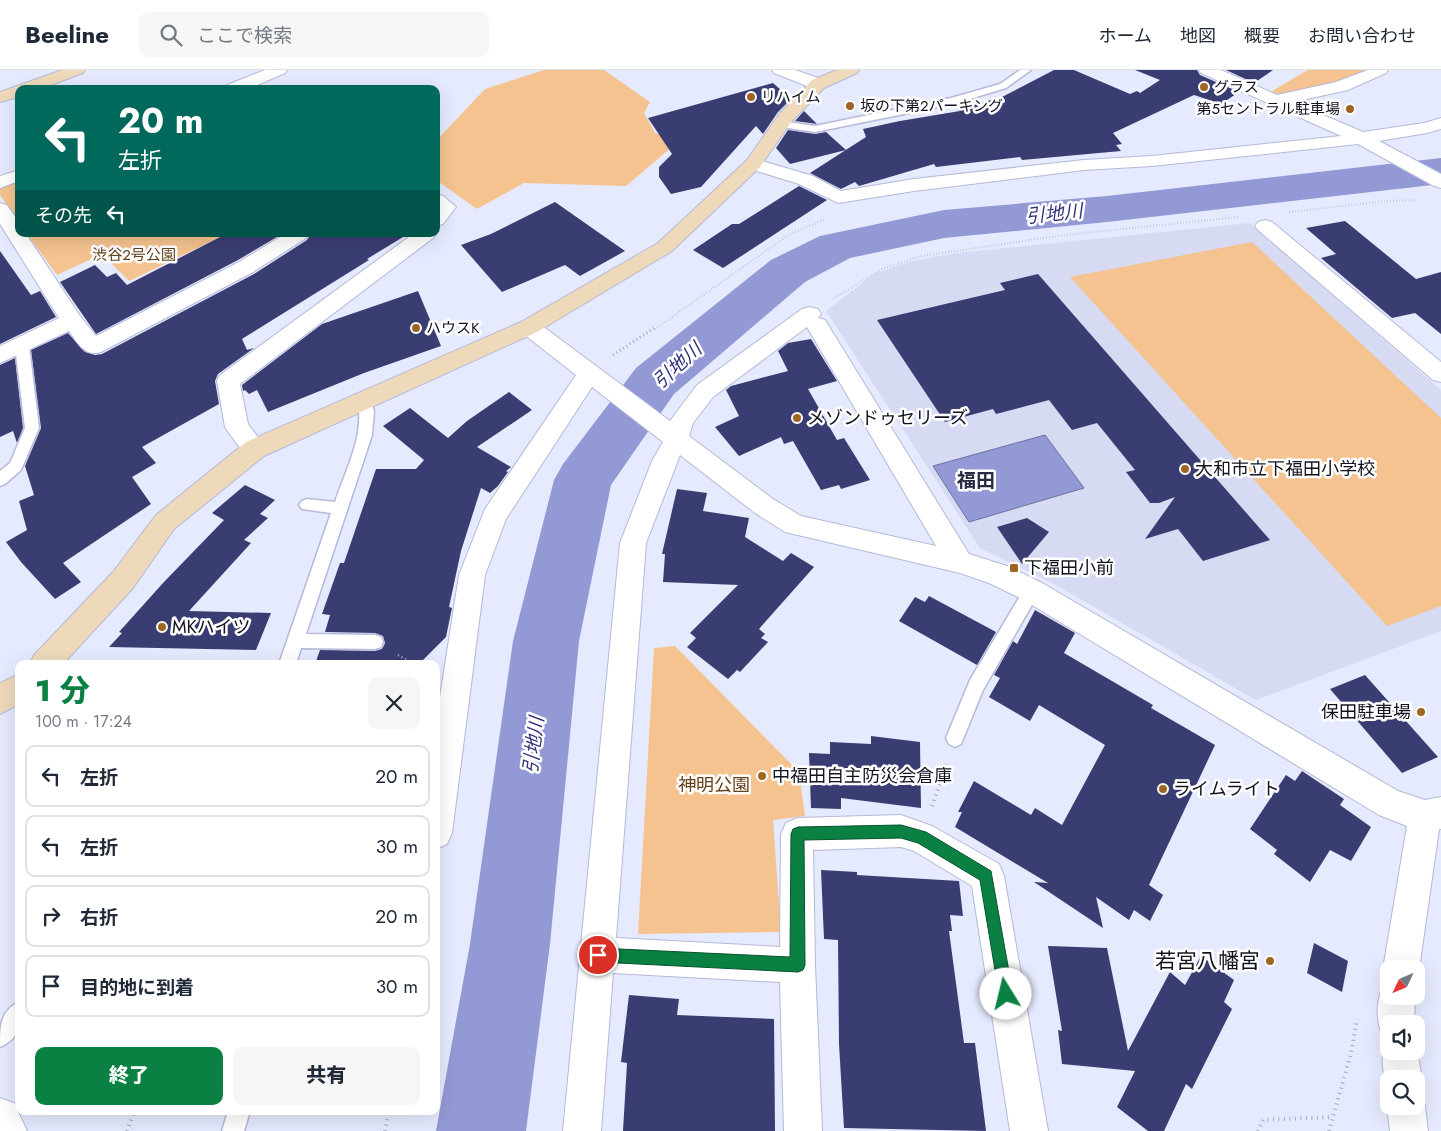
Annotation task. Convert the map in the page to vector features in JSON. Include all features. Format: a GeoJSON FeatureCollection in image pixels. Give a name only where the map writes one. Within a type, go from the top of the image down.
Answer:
{"type":"FeatureCollection","features":[{"type":"Feature","properties":{"kind":"street"},"geometry":{"type":"LineString","coordinates":[[35,85],[77,70]]}},
{"type":"Feature","properties":{"kind":"street"},"geometry":{"type":"LineString","coordinates":[[243,85],[279,70]]}},
{"type":"Feature","properties":{"kind":"street"},"geometry":{"type":"LineString","coordinates":[[780,70],[818,84]]}},
{"type":"Feature","properties":{"kind":"street"},"geometry":{"type":"LineString","coordinates":[[48,660],[123,580],[165,522],[255,448],[529,327],[665,246],[753,164],[781,124],[818,84],[851,70]]}},
{"type":"Feature","properties":{"kind":"street"},"geometry":{"type":"LineString","coordinates":[[1208,70],[1361,138],[1441,182]]}},
{"type":"Feature","properties":{"kind":"street"},"geometry":{"type":"LineString","coordinates":[[1274,100],[1345,86],[1367,78],[1380,70]]}},
{"type":"Feature","properties":{"kind":"street"},"geometry":{"type":"LineString","coordinates":[[262,77],[273,85]]}},
{"type":"Feature","properties":{"kind":"street"},"geometry":{"type":"LineString","coordinates":[[0,97],[15,92]]}},
{"type":"Feature","properties":{"kind":"street"},"geometry":{"type":"LineString","coordinates":[[753,164],[806,180],[838,198],[914,185],[1084,165],[1152,161],[1329,143],[1427,128],[1441,123]]}},
{"type":"Feature","properties":{"kind":"street"},"geometry":{"type":"LineString","coordinates":[[0,182],[15,176]]}},
{"type":"Feature","properties":{"kind":"street"},"geometry":{"type":"LineString","coordinates":[[440,203],[446,208],[440,215]]}},
{"type":"Feature","properties":{"kind":"street"},"geometry":{"type":"LineString","coordinates":[[0,209],[15,232]]}},
{"type":"Feature","properties":{"kind":"street"},"geometry":{"type":"LineString","coordinates":[[1265,226],[1441,374]]}},
{"type":"Feature","properties":{"kind":"street"},"geometry":{"type":"LineString","coordinates":[[18,237],[72,321],[93,347],[246,267],[294,237]]}},
{"type":"Feature","properties":{"kind":"street"},"geometry":{"type":"LineString","coordinates":[[255,448],[237,427],[228,381],[422,237]]}},
{"type":"Feature","properties":{"kind":"street"},"geometry":{"type":"LineString","coordinates":[[582,1131],[633,543],[664,461],[671,434],[706,391],[813,320],[960,562]]}},
{"type":"Feature","properties":{"kind":"street"},"geometry":{"type":"LineString","coordinates":[[0,355],[72,321]]}},
{"type":"Feature","properties":{"kind":"street"},"geometry":{"type":"LineString","coordinates":[[529,327],[764,506],[794,525],[960,562],[997,574],[1032,591],[1390,804],[1433,814],[1403,960]]}},
{"type":"Feature","properties":{"kind":"street"},"geometry":{"type":"LineString","coordinates":[[440,804],[472,575],[494,516],[593,377]]}},
{"type":"Feature","properties":{"kind":"street"},"geometry":{"type":"LineString","coordinates":[[0,700],[15,691]]}},
{"type":"Feature","properties":{"kind":"street"},"geometry":{"type":"LineString","coordinates":[[803,1131],[798,965],[798,834],[901,831],[921,837],[986,876],[1029,1131]]}},
{"type":"Feature","properties":{"kind":"street"},"geometry":{"type":"LineString","coordinates":[[598,955],[798,965]]}},
{"type":"Feature","properties":{"kind":"street"},"geometry":{"type":"LineString","coordinates":[[1407,1115],[1409,1131]]}},
{"type":"Feature","properties":{"kind":"street"},"geometry":{"type":"LineString","coordinates":[[0,1117],[8,1131]]}},
{"type":"Feature","properties":{"kind":"lane"},"geometry":{"type":"LineString","coordinates":[[781,124],[815,129],[953,101],[1003,86],[1026,70]]}},
{"type":"Feature","properties":{"kind":"lane"},"geometry":{"type":"LineString","coordinates":[[0,480],[16,466],[32,428],[22,346]]}},
{"type":"Feature","properties":{"kind":"lane"},"geometry":{"type":"LineString","coordinates":[[288,660],[365,435],[368,411],[364,399]]}},
{"type":"Feature","properties":{"kind":"lane"},"geometry":{"type":"LineString","coordinates":[[307,506],[340,508]]}},
{"type":"Feature","properties":{"kind":"lane"},"geometry":{"type":"LineString","coordinates":[[955,738],[976,686],[1032,591]]}},
{"type":"Feature","properties":{"kind":"lane"},"geometry":{"type":"LineString","coordinates":[[294,641],[375,642]]}},
{"type":"Feature","properties":{"kind":"lane"},"geometry":{"type":"LineString","coordinates":[[0,1036],[15,1017]]}},
{"type":"Feature","properties":{"kind":"lane"},"geometry":{"type":"LineString","coordinates":[[233,1131],[238,1115]]}},
{"type":"Feature","properties":{"kind":"path"},"geometry":{"type":"LineString","coordinates":[[1282,213],[1386,201],[1420,200]]}},
{"type":"Feature","properties":{"kind":"path"},"geometry":{"type":"LineString","coordinates":[[813,320],[882,269],[921,256],[1065,235],[1244,217]]}},
{"type":"Feature","properties":{"kind":"path"},"geometry":{"type":"LineString","coordinates":[[593,377],[600,363],[637,341],[790,234],[830,218]]}},
{"type":"Feature","properties":{"kind":"path"},"geometry":{"type":"LineString","coordinates":[[935,798],[955,738]]}},
{"type":"Feature","properties":{"kind":"path"},"geometry":{"type":"LineString","coordinates":[[1329,1131],[1351,1053]]}},
{"type":"Feature","properties":{"kind":"path"},"geometry":{"type":"LineString","coordinates":[[127,1131],[133,1115]]}},
{"type":"Feature","properties":{"kind":"path"},"geometry":{"type":"LineString","coordinates":[[385,1131],[388,1115]]}},
{"type":"Feature","properties":{"kind":"path"},"geometry":{"type":"LineString","coordinates":[[1258,1131],[1263,1120],[1333,1116]]}},
{"type":"Feature","properties":{"kind":"shaded area","name":"大和市立下福田小学校"},"geometry":{"type":"Polygon","coordinates":[[[1250,223],[1441,390],[1441,631],[1256,700],[1056,585],[980,548],[826,311],[874,274],[908,262],[957,253],[1250,223]]]}},
{"type":"Feature","properties":{"kind":"green space"},"geometry":{"type":"Polygon","coordinates":[[[544,70],[604,70],[650,102],[644,113],[655,133],[679,141],[626,186],[524,183],[477,209],[440,183],[440,137],[485,89],[544,70]]]}},
{"type":"Feature","properties":{"kind":"green space"},"geometry":{"type":"Polygon","coordinates":[[[1308,70],[1367,70],[1358,75],[1324,86],[1278,94],[1272,91],[1308,70]]]}},
{"type":"Feature","properties":{"kind":"green space"},"geometry":{"type":"Polygon","coordinates":[[[15,180],[15,216],[0,195],[0,186],[15,180]]]}},
{"type":"Feature","properties":{"kind":"green space","name":"渋谷2号公園"},"geometry":{"type":"Polygon","coordinates":[[[29,237],[221,237],[129,281],[102,254],[57,275],[29,237]]]}},
{"type":"Feature","properties":{"kind":"green space"},"geometry":{"type":"Polygon","coordinates":[[[1252,242],[1441,418],[1441,606],[1387,626],[1070,277],[1252,242]]]}},
{"type":"Feature","properties":{"kind":"green space","name":"神明公園"},"geometry":{"type":"Polygon","coordinates":[[[675,646],[799,772],[805,816],[773,820],[781,932],[638,934],[654,648],[675,646]]]}},
{"type":"Feature","properties":{"kind":"water"},"geometry":{"type":"Polygon","coordinates":[[[1045,435],[1084,488],[969,522],[933,466],[1045,435]]]}},
{"type":"Feature","properties":{"kind":"building"},"geometry":{"type":"Polygon","coordinates":[[[1054,70],[1074,70],[1130,94],[1137,91],[1140,93],[1160,80],[1135,70],[1197,70],[1200,75],[1239,92],[1221,104],[1194,95],[1113,133],[1122,144],[1116,145],[1121,151],[1022,160],[1020,157],[936,167],[934,164],[859,186],[855,182],[841,189],[810,173],[866,137],[863,129],[960,111],[958,110],[1004,96],[1054,70]]]}},
{"type":"Feature","properties":{"kind":"building"},"geometry":{"type":"Polygon","coordinates":[[[1226,70],[1273,70],[1254,83],[1226,70]]]}},
{"type":"Feature","properties":{"kind":"building"},"geometry":{"type":"Polygon","coordinates":[[[773,83],[791,99],[778,112],[763,134],[756,126],[701,187],[671,194],[659,177],[659,167],[672,154],[648,118],[773,83]]]}},
{"type":"Feature","properties":{"kind":"building"},"geometry":{"type":"Polygon","coordinates":[[[804,111],[817,124],[795,121],[804,111]]]}},
{"type":"Feature","properties":{"kind":"building"},"geometry":{"type":"Polygon","coordinates":[[[788,130],[815,134],[826,132],[846,150],[790,164],[776,148],[788,130]]]}},
{"type":"Feature","properties":{"kind":"building"},"geometry":{"type":"Polygon","coordinates":[[[799,186],[827,200],[723,268],[693,250],[732,224],[739,224],[799,186]]]}},
{"type":"Feature","properties":{"kind":"building"},"geometry":{"type":"Polygon","coordinates":[[[555,202],[625,251],[580,276],[565,265],[502,292],[461,245],[491,234],[555,202]]]}},
{"type":"Feature","properties":{"kind":"building"},"geometry":{"type":"Polygon","coordinates":[[[1345,221],[1416,279],[1441,272],[1441,334],[1415,313],[1392,318],[1321,258],[1336,254],[1306,228],[1345,221]]]}},
{"type":"Feature","properties":{"kind":"building"},"geometry":{"type":"Polygon","coordinates":[[[220,237],[277,237],[238,260],[96,334],[60,282],[95,265],[107,277],[116,273],[127,285],[220,237]]]}},
{"type":"Feature","properties":{"kind":"building"},"geometry":{"type":"Polygon","coordinates":[[[309,237],[403,237],[242,339],[247,350],[254,348],[218,374],[215,381],[219,404],[142,447],[156,463],[132,477],[151,504],[63,563],[81,582],[55,599],[21,562],[6,542],[27,530],[19,501],[34,495],[25,466],[41,428],[31,350],[68,333],[85,352],[95,355],[102,354],[254,274],[309,237]]]}},
{"type":"Feature","properties":{"kind":"building"},"geometry":{"type":"Polygon","coordinates":[[[0,251],[31,295],[40,291],[56,317],[0,344],[0,251]]]}},
{"type":"Feature","properties":{"kind":"building"},"geometry":{"type":"Polygon","coordinates":[[[1038,274],[1270,540],[1203,561],[1178,529],[1145,539],[1175,497],[1159,503],[1150,503],[1126,472],[1135,470],[1097,423],[1072,430],[1049,400],[996,414],[993,409],[945,422],[877,320],[1005,290],[1000,283],[1038,274]]]}},
{"type":"Feature","properties":{"kind":"building"},"geometry":{"type":"Polygon","coordinates":[[[418,291],[441,346],[364,373],[268,412],[257,390],[249,394],[245,390],[243,391],[242,385],[322,324],[418,291]]]}},
{"type":"Feature","properties":{"kind":"building"},"geometry":{"type":"Polygon","coordinates":[[[811,339],[837,381],[808,389],[837,440],[844,438],[870,480],[841,489],[839,485],[821,490],[793,441],[784,444],[781,437],[739,456],[715,427],[739,416],[726,390],[731,386],[788,371],[778,351],[788,343],[811,339]]]}},
{"type":"Feature","properties":{"kind":"building"},"geometry":{"type":"Polygon","coordinates":[[[15,358],[23,428],[17,443],[13,431],[0,437],[0,365],[15,358]]]}},
{"type":"Feature","properties":{"kind":"building"},"geometry":{"type":"Polygon","coordinates":[[[509,392],[532,410],[477,447],[511,467],[506,471],[508,472],[498,486],[490,493],[481,488],[461,551],[449,607],[452,608],[446,637],[423,660],[316,660],[320,650],[375,651],[382,649],[385,643],[383,636],[375,633],[325,632],[330,615],[322,614],[340,563],[344,563],[376,469],[416,469],[424,460],[383,426],[410,408],[448,438],[467,421],[509,392]]]}},
{"type":"Feature","properties":{"kind":"building"},"geometry":{"type":"Polygon","coordinates":[[[245,485],[275,500],[260,514],[268,518],[244,540],[251,543],[189,611],[271,613],[256,650],[109,647],[122,633],[119,632],[163,583],[224,520],[212,513],[245,485]]]}},
{"type":"Feature","properties":{"kind":"building"},"geometry":{"type":"Polygon","coordinates":[[[677,489],[707,493],[703,511],[749,518],[745,537],[783,561],[791,553],[814,567],[759,629],[765,634],[761,638],[768,642],[740,672],[737,670],[728,679],[687,647],[696,638],[690,633],[738,585],[663,582],[665,554],[662,554],[677,489]]]}},
{"type":"Feature","properties":{"kind":"building"},"geometry":{"type":"Polygon","coordinates":[[[1027,518],[1049,532],[1022,564],[997,527],[1027,518]]]}},
{"type":"Feature","properties":{"kind":"building"},"geometry":{"type":"Polygon","coordinates":[[[929,596],[996,632],[977,665],[899,621],[915,597],[925,602],[929,596]]]}},
{"type":"Feature","properties":{"kind":"building"},"geometry":{"type":"Polygon","coordinates":[[[1035,610],[1075,633],[1064,653],[1153,705],[1151,708],[1215,745],[1149,885],[1163,895],[1150,921],[1134,910],[1129,920],[1096,897],[1103,928],[1034,882],[1048,883],[955,827],[962,812],[958,812],[974,781],[1031,815],[1035,808],[1062,825],[1105,745],[1039,705],[1030,721],[989,697],[1000,678],[994,675],[1013,641],[1017,644],[1035,610]]]}},
{"type":"Feature","properties":{"kind":"building"},"geometry":{"type":"Polygon","coordinates":[[[1365,675],[1438,757],[1402,773],[1330,689],[1365,675]]]}},
{"type":"Feature","properties":{"kind":"building"},"geometry":{"type":"Polygon","coordinates":[[[871,736],[920,742],[921,808],[841,798],[841,809],[811,808],[809,753],[830,754],[830,742],[871,744],[871,736]]]}},
{"type":"Feature","properties":{"kind":"building"},"geometry":{"type":"Polygon","coordinates":[[[1302,771],[1344,799],[1340,805],[1371,827],[1351,861],[1330,850],[1310,882],[1274,854],[1277,850],[1250,829],[1286,775],[1295,781],[1302,771]]]}},
{"type":"Feature","properties":{"kind":"building"},"geometry":{"type":"Polygon","coordinates":[[[821,870],[857,872],[857,875],[959,881],[963,916],[950,915],[952,931],[949,931],[964,1043],[975,1043],[986,1131],[844,1128],[839,1044],[838,940],[824,939],[821,870]]]}},
{"type":"Feature","properties":{"kind":"building"},"geometry":{"type":"Polygon","coordinates":[[[1314,943],[1348,961],[1342,992],[1307,973],[1314,943]]]}},
{"type":"Feature","properties":{"kind":"building"},"geometry":{"type":"Polygon","coordinates":[[[1048,946],[1107,948],[1128,1051],[1170,972],[1185,985],[1201,956],[1234,980],[1224,1002],[1232,1009],[1192,1089],[1186,1084],[1164,1131],[1148,1131],[1117,1107],[1135,1071],[1062,1064],[1058,1030],[1062,1031],[1048,946]]]}},
{"type":"Feature","properties":{"kind":"building"},"geometry":{"type":"Polygon","coordinates":[[[629,995],[679,999],[677,1015],[774,1019],[775,1131],[623,1131],[627,1063],[621,1062],[629,995]]]}},
{"type":"Feature","properties":{"kind":"waterway","name":"引地川"},"geometry":{"type":"LineString","coordinates":[[481,1131],[510,944],[546,641],[583,480],[655,381],[788,271],[836,246],[944,224],[1107,209],[1441,171]]}},
{"type":"Feature","properties":{"kind":"place","name":"グラス"},"geometry":{"type":"Point","coordinates":[1204,87]}},
{"type":"Feature","properties":{"kind":"place","name":"リハイム"},"geometry":{"type":"Point","coordinates":[751,97]}},
{"type":"Feature","properties":{"kind":"place","name":"坂の下第2パーキング"},"geometry":{"type":"Point","coordinates":[850,106]}},
{"type":"Feature","properties":{"kind":"place","name":"第5セントラル駐車場"},"geometry":{"type":"Point","coordinates":[1350,109]}},
{"type":"Feature","properties":{"kind":"place","name":"ハウスK"},"geometry":{"type":"Point","coordinates":[416,328]}},
{"type":"Feature","properties":{"kind":"place","name":"メゾンドゥセリーズ"},"geometry":{"type":"Point","coordinates":[797,418]}},
{"type":"Feature","properties":{"kind":"place","name":"大和市立下福田小学校"},"geometry":{"type":"Point","coordinates":[1185,469]}},
{"type":"Feature","properties":{"kind":"place","name":"下福田小前"},"geometry":{"type":"Point","coordinates":[1014,568]}},
{"type":"Feature","properties":{"kind":"place","name":"MKハイツ"},"geometry":{"type":"Point","coordinates":[162,627]}},
{"type":"Feature","properties":{"kind":"place","name":"保田駐車場"},"geometry":{"type":"Point","coordinates":[1421,712]}},
{"type":"Feature","properties":{"kind":"place","name":"中福田自主防災会倉庫"},"geometry":{"type":"Point","coordinates":[762,776]}},
{"type":"Feature","properties":{"kind":"place","name":"ライムライト"},"geometry":{"type":"Point","coordinates":[1163,789]}},
{"type":"Feature","properties":{"kind":"place","name":"若宮八幡宮"},"geometry":{"type":"Point","coordinates":[1270,961]}},
{"type":"Feature","properties":{"kind":"district","name":"福田"},"geometry":{"type":"Point","coordinates":[976,480]}},
{"type":"Feature","properties":{"kind":"route"},"geometry":{"type":"LineString","coordinates":[[598,955],[798,965],[798,834],[901,831],[921,837],[986,876],[1006,994]]}}]}
